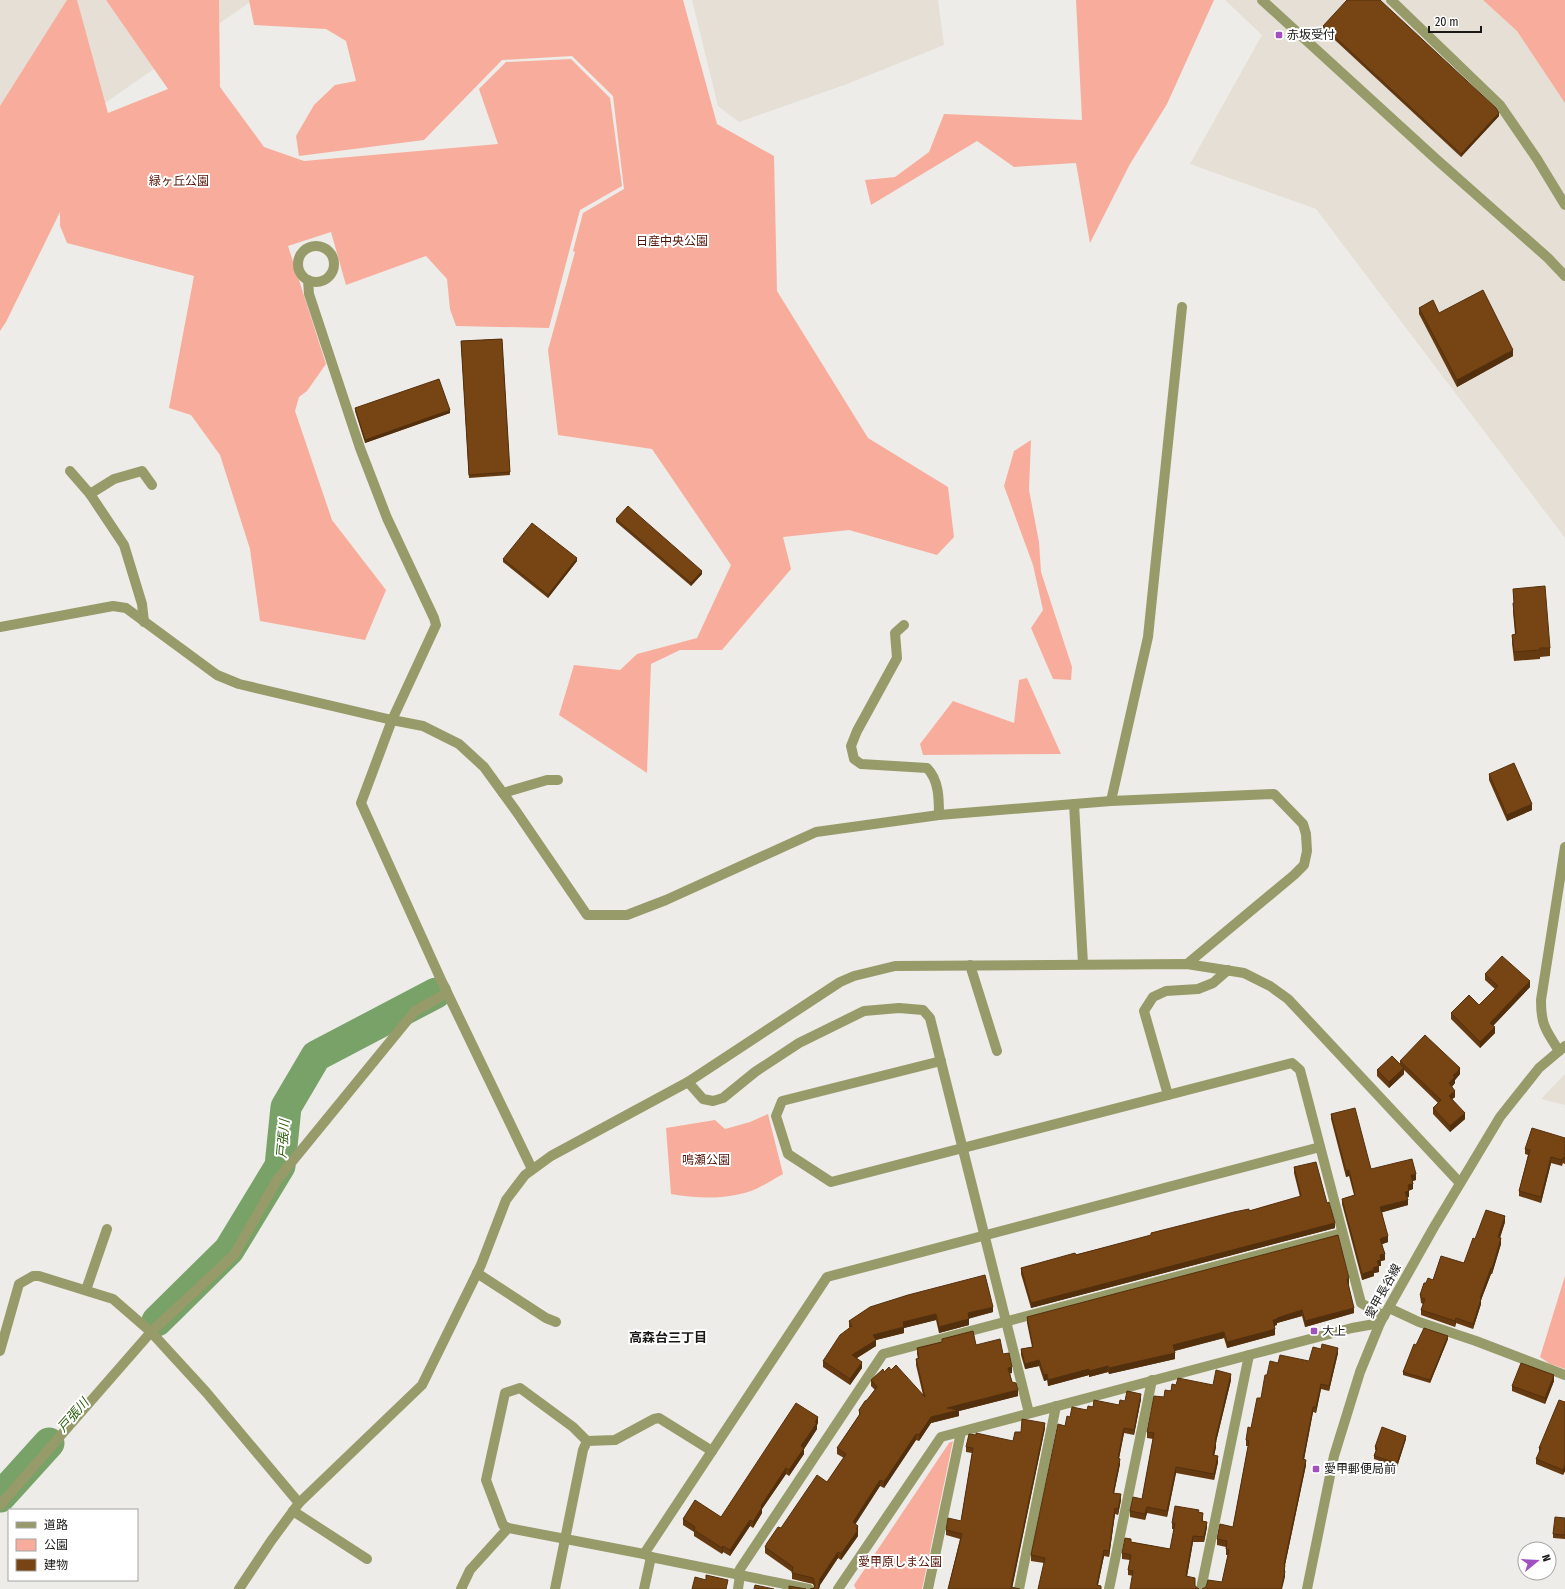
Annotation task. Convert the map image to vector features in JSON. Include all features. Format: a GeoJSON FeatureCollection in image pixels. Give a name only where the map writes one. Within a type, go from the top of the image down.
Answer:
{"type":"FeatureCollection","features":[{"type":"Feature","properties":{"kind":"street"},"geometry":{"type":"LineString","coordinates":[[1262,0],[1436,159],[1548,258],[1565,276]]}},
{"type":"Feature","properties":{"kind":"street"},"geometry":{"type":"LineString","coordinates":[[1391,0],[1500,105],[1537,159],[1565,205]]}},
{"type":"Feature","properties":{"kind":"street"},"geometry":{"type":"LineString","coordinates":[[308,280],[309,294],[360,448],[387,518],[436,625],[392,720],[361,803],[448,993],[532,1168]]}},
{"type":"Feature","properties":{"kind":"street"},"geometry":{"type":"LineString","coordinates":[[1112,801],[1148,637],[1182,307]]}},
{"type":"Feature","properties":{"kind":"street"},"geometry":{"type":"LineString","coordinates":[[70,471],[90,494],[124,545],[142,604],[144,622]]}},
{"type":"Feature","properties":{"kind":"street"},"geometry":{"type":"LineString","coordinates":[[90,494],[114,479],[142,471],[152,485]]}},
{"type":"Feature","properties":{"kind":"street"},"geometry":{"type":"LineString","coordinates":[[0,627],[113,606],[126,608],[217,675],[238,684],[423,726],[459,744],[484,767],[503,792],[587,915],[627,915],[666,900],[816,832],[940,814],[1112,801],[1274,794],[1303,824],[1306,834],[1307,851],[1304,865],[1187,964]]}},
{"type":"Feature","properties":{"kind":"street"},"geometry":{"type":"LineString","coordinates":[[904,625],[895,633],[897,658],[857,731],[852,746],[854,759],[861,764],[927,768],[932,773],[939,793],[940,814]]}},
{"type":"Feature","properties":{"kind":"street"},"geometry":{"type":"LineString","coordinates":[[503,792],[547,780],[558,780]]}},
{"type":"Feature","properties":{"kind":"street"},"geometry":{"type":"LineString","coordinates":[[1074,804],[1083,964]]}},
{"type":"Feature","properties":{"kind":"street"},"geometry":{"type":"LineString","coordinates":[[1562,1048],[1542,1024],[1541,1000],[1565,847]]}},
{"type":"Feature","properties":{"kind":"street"},"geometry":{"type":"LineString","coordinates":[[238,1589],[296,1507],[422,1385],[477,1273],[506,1200],[518,1183],[532,1168],[551,1156],[688,1082],[840,982],[854,976],[895,966],[970,965],[1187,964],[1244,972],[1270,986],[1288,999],[1460,1183]]}},
{"type":"Feature","properties":{"kind":"street"},"geometry":{"type":"LineString","coordinates":[[970,965],[997,1051]]}},
{"type":"Feature","properties":{"kind":"street"},"geometry":{"type":"LineString","coordinates":[[1168,1095],[1144,1011],[1153,997],[1166,991],[1198,989],[1213,983],[1228,970]]}},
{"type":"Feature","properties":{"kind":"street"},"geometry":{"type":"LineString","coordinates":[[0,1505],[151,1332],[234,1255],[277,1180],[415,1011],[448,993]]}},
{"type":"Feature","properties":{"kind":"street"},"geometry":{"type":"LineString","coordinates":[[688,1082],[703,1099],[713,1101],[723,1098],[754,1072],[799,1042],[864,1011],[899,1008],[923,1010],[930,1018],[1029,1413]]}},
{"type":"Feature","properties":{"kind":"street","name":"愛甲長谷線"},"geometry":{"type":"LineString","coordinates":[[1307,1589],[1334,1456],[1360,1372],[1384,1315],[1500,1117],[1538,1068],[1562,1048]]}},
{"type":"Feature","properties":{"kind":"street"},"geometry":{"type":"LineString","coordinates":[[941,1061],[782,1101],[776,1116],[788,1154],[831,1182],[1292,1063],[1300,1070],[1361,1303],[1384,1315],[1419,1322],[1476,1341],[1565,1375]]}},
{"type":"Feature","properties":{"kind":"street"},"geometry":{"type":"LineString","coordinates":[[644,1589],[648,1555],[712,1451],[827,1277],[1320,1147]]}},
{"type":"Feature","properties":{"kind":"street"},"geometry":{"type":"LineString","coordinates":[[86,1290],[107,1229]]}},
{"type":"Feature","properties":{"kind":"street"},"geometry":{"type":"LineString","coordinates":[[738,1589],[740,1569],[883,1354],[1342,1233]]}},
{"type":"Feature","properties":{"kind":"street"},"geometry":{"type":"LineString","coordinates":[[477,1273],[546,1318],[556,1322]]}},
{"type":"Feature","properties":{"kind":"street"},"geometry":{"type":"LineString","coordinates":[[0,1351],[20,1284],[33,1276],[39,1276],[113,1299],[151,1332],[206,1392],[296,1507],[367,1559]]}},
{"type":"Feature","properties":{"kind":"street"},"geometry":{"type":"LineString","coordinates":[[838,1589],[941,1437],[1352,1328],[1384,1315]]}},
{"type":"Feature","properties":{"kind":"street"},"geometry":{"type":"LineString","coordinates":[[1201,1589],[1249,1355]]}},
{"type":"Feature","properties":{"kind":"street"},"geometry":{"type":"LineString","coordinates":[[1108,1589],[1152,1380]]}},
{"type":"Feature","properties":{"kind":"street"},"geometry":{"type":"LineString","coordinates":[[712,1451],[659,1418],[654,1419],[615,1440],[587,1441],[573,1426],[520,1388],[505,1393],[486,1480],[503,1525],[508,1528],[648,1555],[809,1589]]}},
{"type":"Feature","properties":{"kind":"street"},"geometry":{"type":"LineString","coordinates":[[1019,1589],[1056,1406]]}},
{"type":"Feature","properties":{"kind":"street"},"geometry":{"type":"LineString","coordinates":[[928,1589],[961,1432]]}},
{"type":"Feature","properties":{"kind":"street"},"geometry":{"type":"LineString","coordinates":[[554,1589],[583,1450],[587,1441]]}},
{"type":"Feature","properties":{"kind":"street"},"geometry":{"type":"LineString","coordinates":[[461,1589],[470,1570],[508,1528]]}},
{"type":"Feature","properties":{"kind":"shaded area"},"geometry":{"type":"Polygon","coordinates":[[[0,0],[253,0],[0,176],[0,0]]]}},
{"type":"Feature","properties":{"kind":"shaded area"},"geometry":{"type":"Polygon","coordinates":[[[692,0],[938,0],[944,45],[847,84],[739,122],[718,106],[692,0]]]}},
{"type":"Feature","properties":{"kind":"shaded area"},"geometry":{"type":"Polygon","coordinates":[[[1225,0],[1565,0],[1565,538],[1316,209],[1190,164],[1262,35],[1225,0]]]}},
{"type":"Feature","properties":{"kind":"shaded area"},"geometry":{"type":"Polygon","coordinates":[[[1565,1074],[1565,1105],[1541,1099],[1565,1074]]]}},
{"type":"Feature","properties":{"kind":"green space","name":"緑ヶ丘公園"},"geometry":{"type":"Polygon","coordinates":[[[67,0],[77,0],[108,113],[168,89],[106,0],[219,0],[220,87],[264,147],[304,161],[498,144],[479,89],[506,62],[571,59],[610,98],[622,186],[580,210],[549,328],[456,326],[450,309],[447,279],[426,256],[346,285],[331,232],[288,246],[326,364],[307,391],[299,397],[295,411],[332,520],[386,590],[365,640],[260,621],[250,549],[220,455],[191,415],[169,408],[194,276],[67,243],[60,226],[60,212],[6,322],[0,331],[0,106],[67,0]]]}},
{"type":"Feature","properties":{"kind":"green space","name":"日産中央公園"},"geometry":{"type":"Polygon","coordinates":[[[249,0],[683,0],[717,124],[774,156],[777,291],[868,438],[948,487],[954,537],[937,555],[849,530],[783,537],[791,569],[722,650],[680,650],[651,664],[647,773],[559,715],[574,665],[620,670],[637,654],[697,638],[731,565],[652,449],[558,435],[548,350],[575,252],[573,251],[583,213],[624,189],[613,96],[572,56],[502,60],[424,140],[299,156],[296,136],[314,105],[335,85],[356,81],[346,41],[326,29],[254,25],[249,0]]]}},
{"type":"Feature","properties":{"kind":"green space"},"geometry":{"type":"Polygon","coordinates":[[[1076,0],[1214,0],[1167,104],[1130,164],[1090,243],[1076,163],[1014,167],[977,141],[871,205],[865,180],[895,177],[929,152],[944,114],[1082,120],[1076,0]]]}},
{"type":"Feature","properties":{"kind":"green space"},"geometry":{"type":"Polygon","coordinates":[[[1483,0],[1565,0],[1565,103],[1517,31],[1483,0]]]}},
{"type":"Feature","properties":{"kind":"green space"},"geometry":{"type":"Polygon","coordinates":[[[1031,440],[1029,490],[1039,542],[1041,572],[1072,667],[1071,680],[1053,679],[1031,628],[1043,610],[1033,565],[1004,486],[1014,451],[1031,440]]]}},
{"type":"Feature","properties":{"kind":"green space"},"geometry":{"type":"Polygon","coordinates":[[[1027,678],[1061,754],[923,755],[920,744],[953,701],[1014,723],[1019,680],[1027,678]]]}},
{"type":"Feature","properties":{"kind":"green space","name":"鳴瀬公園"},"geometry":{"type":"Polygon","coordinates":[[[768,1114],[783,1174],[758,1188],[737,1195],[693,1197],[671,1194],[666,1128],[715,1120],[725,1129],[750,1122],[768,1114]]]}},
{"type":"Feature","properties":{"kind":"green space"},"geometry":{"type":"Polygon","coordinates":[[[1565,1276],[1565,1369],[1550,1364],[1540,1357],[1565,1276]]]}},
{"type":"Feature","properties":{"kind":"green space","name":"愛甲原しま公園"},"geometry":{"type":"Polygon","coordinates":[[[953,1441],[922,1589],[856,1589],[854,1585],[949,1443],[953,1441]]]}},
{"type":"Feature","properties":{"kind":"building"},"geometry":{"type":"Polygon","coordinates":[[[1347,0],[1380,0],[1496,108],[1499,113],[1461,154],[1323,26],[1347,0]]]}},
{"type":"Feature","properties":{"kind":"building"},"geometry":{"type":"Polygon","coordinates":[[[1483,290],[1513,350],[1457,380],[1419,308],[1433,300],[1439,313],[1483,290]]]}},
{"type":"Feature","properties":{"kind":"building"},"geometry":{"type":"Polygon","coordinates":[[[502,339],[510,472],[469,475],[461,341],[502,339]]]}},
{"type":"Feature","properties":{"kind":"building"},"geometry":{"type":"Polygon","coordinates":[[[439,379],[450,410],[365,440],[355,408],[439,379]]]}},
{"type":"Feature","properties":{"kind":"building"},"geometry":{"type":"Polygon","coordinates":[[[628,506],[702,571],[691,583],[616,519],[628,506]]]}},
{"type":"Feature","properties":{"kind":"building"},"geometry":{"type":"Polygon","coordinates":[[[532,523],[577,558],[548,595],[503,559],[532,523]]]}},
{"type":"Feature","properties":{"kind":"building"},"geometry":{"type":"Polygon","coordinates":[[[1545,586],[1550,648],[1514,652],[1512,635],[1516,634],[1513,589],[1545,586]]]}},
{"type":"Feature","properties":{"kind":"building"},"geometry":{"type":"Polygon","coordinates":[[[1514,763],[1532,804],[1507,815],[1489,774],[1514,763]]]}},
{"type":"Feature","properties":{"kind":"building"},"geometry":{"type":"Polygon","coordinates":[[[1502,956],[1530,981],[1490,1023],[1495,1027],[1480,1042],[1451,1013],[1469,995],[1479,1005],[1498,986],[1485,974],[1502,956]]]}},
{"type":"Feature","properties":{"kind":"building"},"geometry":{"type":"Polygon","coordinates":[[[1425,1035],[1460,1068],[1453,1076],[1455,1077],[1449,1083],[1455,1091],[1449,1096],[1465,1113],[1450,1126],[1433,1108],[1441,1100],[1400,1061],[1425,1035]]]}},
{"type":"Feature","properties":{"kind":"building"},"geometry":{"type":"Polygon","coordinates":[[[1392,1056],[1404,1068],[1389,1082],[1377,1070],[1392,1056]]]}},
{"type":"Feature","properties":{"kind":"building"},"geometry":{"type":"Polygon","coordinates":[[[1355,1108],[1371,1169],[1412,1159],[1416,1174],[1411,1175],[1413,1184],[1408,1185],[1409,1191],[1405,1192],[1408,1200],[1380,1207],[1388,1236],[1380,1239],[1385,1254],[1380,1255],[1381,1260],[1377,1261],[1379,1266],[1373,1268],[1374,1270],[1362,1274],[1342,1199],[1355,1195],[1349,1170],[1346,1171],[1331,1114],[1355,1108]]]}},
{"type":"Feature","properties":{"kind":"building"},"geometry":{"type":"Polygon","coordinates":[[[1532,1128],[1565,1138],[1565,1158],[1562,1160],[1551,1157],[1541,1197],[1519,1191],[1530,1150],[1525,1149],[1532,1128]]]}},
{"type":"Feature","properties":{"kind":"building"},"geometry":{"type":"Polygon","coordinates":[[[1316,1162],[1327,1203],[1329,1202],[1335,1223],[1031,1303],[1021,1268],[1075,1253],[1076,1255],[1151,1235],[1151,1233],[1234,1212],[1249,1209],[1249,1211],[1301,1196],[1294,1167],[1316,1162]]]}},
{"type":"Feature","properties":{"kind":"building"},"geometry":{"type":"Polygon","coordinates":[[[1486,1210],[1505,1216],[1498,1237],[1501,1238],[1492,1269],[1491,1268],[1480,1298],[1481,1299],[1473,1324],[1456,1318],[1455,1321],[1421,1310],[1425,1299],[1421,1298],[1420,1295],[1424,1283],[1426,1283],[1428,1278],[1433,1280],[1441,1256],[1464,1263],[1473,1238],[1475,1239],[1486,1210]]]}},
{"type":"Feature","properties":{"kind":"building"},"geometry":{"type":"Polygon","coordinates":[[[1338,1235],[1349,1278],[1347,1279],[1354,1308],[1305,1321],[1302,1310],[1273,1320],[1275,1329],[1265,1332],[1227,1342],[1224,1332],[1173,1345],[1175,1353],[1109,1368],[1108,1366],[1089,1371],[1089,1369],[1048,1380],[1047,1374],[1044,1375],[1039,1360],[1025,1364],[1021,1349],[1033,1347],[1027,1317],[1338,1235]]]}},
{"type":"Feature","properties":{"kind":"building"},"geometry":{"type":"Polygon","coordinates":[[[985,1275],[993,1307],[968,1313],[969,1319],[939,1327],[936,1314],[903,1322],[904,1327],[873,1335],[876,1340],[852,1355],[862,1362],[850,1379],[823,1361],[840,1335],[852,1326],[849,1321],[870,1307],[908,1295],[985,1275]]]}},
{"type":"Feature","properties":{"kind":"building"},"geometry":{"type":"Polygon","coordinates":[[[1424,1328],[1448,1336],[1430,1380],[1403,1372],[1414,1344],[1416,1345],[1424,1328]]]}},
{"type":"Feature","properties":{"kind":"building"},"geometry":{"type":"Polygon","coordinates":[[[973,1331],[976,1345],[1000,1339],[1003,1354],[1009,1353],[1012,1367],[1008,1368],[1012,1382],[1016,1383],[1018,1390],[947,1408],[959,1410],[931,1417],[919,1435],[916,1434],[884,1482],[880,1480],[853,1522],[858,1526],[856,1529],[858,1530],[841,1554],[838,1552],[820,1579],[818,1589],[810,1589],[814,1588],[815,1585],[813,1578],[792,1573],[793,1567],[765,1547],[767,1543],[778,1527],[781,1528],[817,1475],[827,1482],[846,1454],[837,1448],[860,1414],[859,1410],[877,1387],[871,1380],[883,1369],[884,1372],[889,1367],[891,1370],[896,1365],[925,1397],[916,1359],[919,1358],[917,1348],[942,1342],[942,1339],[973,1331]]]}},
{"type":"Feature","properties":{"kind":"building"},"geometry":{"type":"Polygon","coordinates":[[[1322,1344],[1338,1348],[1329,1386],[1321,1384],[1316,1407],[1313,1407],[1303,1459],[1306,1460],[1284,1565],[1285,1571],[1281,1589],[1202,1589],[1206,1587],[1208,1580],[1222,1582],[1229,1550],[1226,1549],[1227,1541],[1217,1539],[1220,1524],[1233,1527],[1249,1441],[1246,1440],[1248,1427],[1251,1428],[1257,1398],[1261,1398],[1265,1375],[1267,1375],[1270,1361],[1278,1363],[1280,1355],[1309,1361],[1313,1347],[1321,1349],[1322,1344]]]}},
{"type":"Feature","properties":{"kind":"building"},"geometry":{"type":"Polygon","coordinates":[[[1521,1363],[1554,1375],[1545,1398],[1512,1386],[1521,1363]]]}},
{"type":"Feature","properties":{"kind":"building"},"geometry":{"type":"Polygon","coordinates":[[[1216,1370],[1231,1374],[1215,1441],[1213,1455],[1218,1456],[1214,1474],[1176,1467],[1167,1511],[1147,1507],[1145,1514],[1130,1511],[1133,1497],[1142,1499],[1154,1433],[1147,1432],[1154,1396],[1164,1397],[1165,1390],[1171,1391],[1172,1384],[1176,1385],[1178,1378],[1213,1385],[1216,1370]]]}},
{"type":"Feature","properties":{"kind":"building"},"geometry":{"type":"Polygon","coordinates":[[[1127,1391],[1141,1394],[1134,1430],[1124,1428],[1118,1458],[1120,1459],[1113,1493],[1121,1494],[1118,1509],[1115,1508],[1109,1551],[1104,1550],[1097,1585],[1101,1586],[1101,1589],[1038,1589],[1045,1558],[1031,1555],[1058,1424],[1065,1426],[1067,1416],[1070,1417],[1072,1407],[1087,1410],[1088,1406],[1093,1407],[1094,1400],[1119,1405],[1120,1400],[1125,1401],[1127,1391]]]}},
{"type":"Feature","properties":{"kind":"building"},"geometry":{"type":"Polygon","coordinates":[[[1559,1400],[1565,1402],[1565,1465],[1563,1470],[1536,1459],[1541,1448],[1539,1448],[1559,1400]]]}},
{"type":"Feature","properties":{"kind":"building"},"geometry":{"type":"Polygon","coordinates":[[[796,1403],[818,1417],[815,1422],[817,1423],[801,1446],[804,1448],[789,1470],[786,1468],[761,1506],[762,1507],[753,1522],[750,1520],[730,1550],[723,1546],[722,1548],[694,1530],[695,1527],[683,1519],[695,1500],[721,1517],[796,1403]]]}},
{"type":"Feature","properties":{"kind":"building"},"geometry":{"type":"Polygon","coordinates":[[[1022,1419],[1045,1423],[1011,1587],[1020,1589],[948,1589],[962,1534],[946,1530],[948,1518],[961,1521],[973,1448],[966,1447],[969,1434],[976,1435],[976,1433],[1013,1441],[1015,1432],[1021,1432],[1022,1419]]]}},
{"type":"Feature","properties":{"kind":"building"},"geometry":{"type":"Polygon","coordinates":[[[1382,1427],[1406,1436],[1397,1463],[1374,1456],[1377,1448],[1375,1447],[1382,1427]]]}},
{"type":"Feature","properties":{"kind":"building"},"geometry":{"type":"Polygon","coordinates":[[[1175,1506],[1199,1510],[1198,1512],[1203,1513],[1202,1521],[1207,1522],[1204,1537],[1193,1536],[1186,1576],[1195,1578],[1195,1586],[1199,1589],[1130,1589],[1133,1571],[1128,1570],[1131,1555],[1122,1553],[1125,1538],[1131,1539],[1131,1542],[1170,1549],[1175,1523],[1172,1523],[1175,1506]]]}},
{"type":"Feature","properties":{"kind":"building"},"geometry":{"type":"Polygon","coordinates":[[[1555,1517],[1565,1518],[1565,1535],[1553,1534],[1555,1517]]]}},
{"type":"Feature","properties":{"kind":"building"},"geometry":{"type":"Polygon","coordinates":[[[706,1575],[728,1580],[726,1589],[692,1589],[695,1577],[706,1580],[706,1575]]]}},
{"type":"Feature","properties":{"kind":"building"},"geometry":{"type":"Polygon","coordinates":[[[755,1585],[774,1589],[754,1589],[755,1585]]]}},
{"type":"Feature","properties":{"kind":"building"},"geometry":{"type":"Polygon","coordinates":[[[789,1586],[806,1589],[789,1589],[789,1586]]]}},
{"type":"Feature","properties":{"kind":"waterway","name":"戸張川"},"geometry":{"type":"LineString","coordinates":[[157,1321],[229,1250],[280,1166],[286,1107],[316,1056],[436,993]]}},
{"type":"Feature","properties":{"kind":"waterway","name":"戸張川"},"geometry":{"type":"LineString","coordinates":[[0,1497],[49,1443]]}},
{"type":"Feature","properties":{"kind":"place","name":"赤坂受付"},"geometry":{"type":"Point","coordinates":[1279,35]}},
{"type":"Feature","properties":{"kind":"place","name":"大上"},"geometry":{"type":"Point","coordinates":[1314,1331]}},
{"type":"Feature","properties":{"kind":"place","name":"愛甲郵便局前"},"geometry":{"type":"Point","coordinates":[1316,1469]}},
{"type":"Feature","properties":{"kind":"district","name":"高森台三丁目"},"geometry":{"type":"Point","coordinates":[668,1337]}}]}
